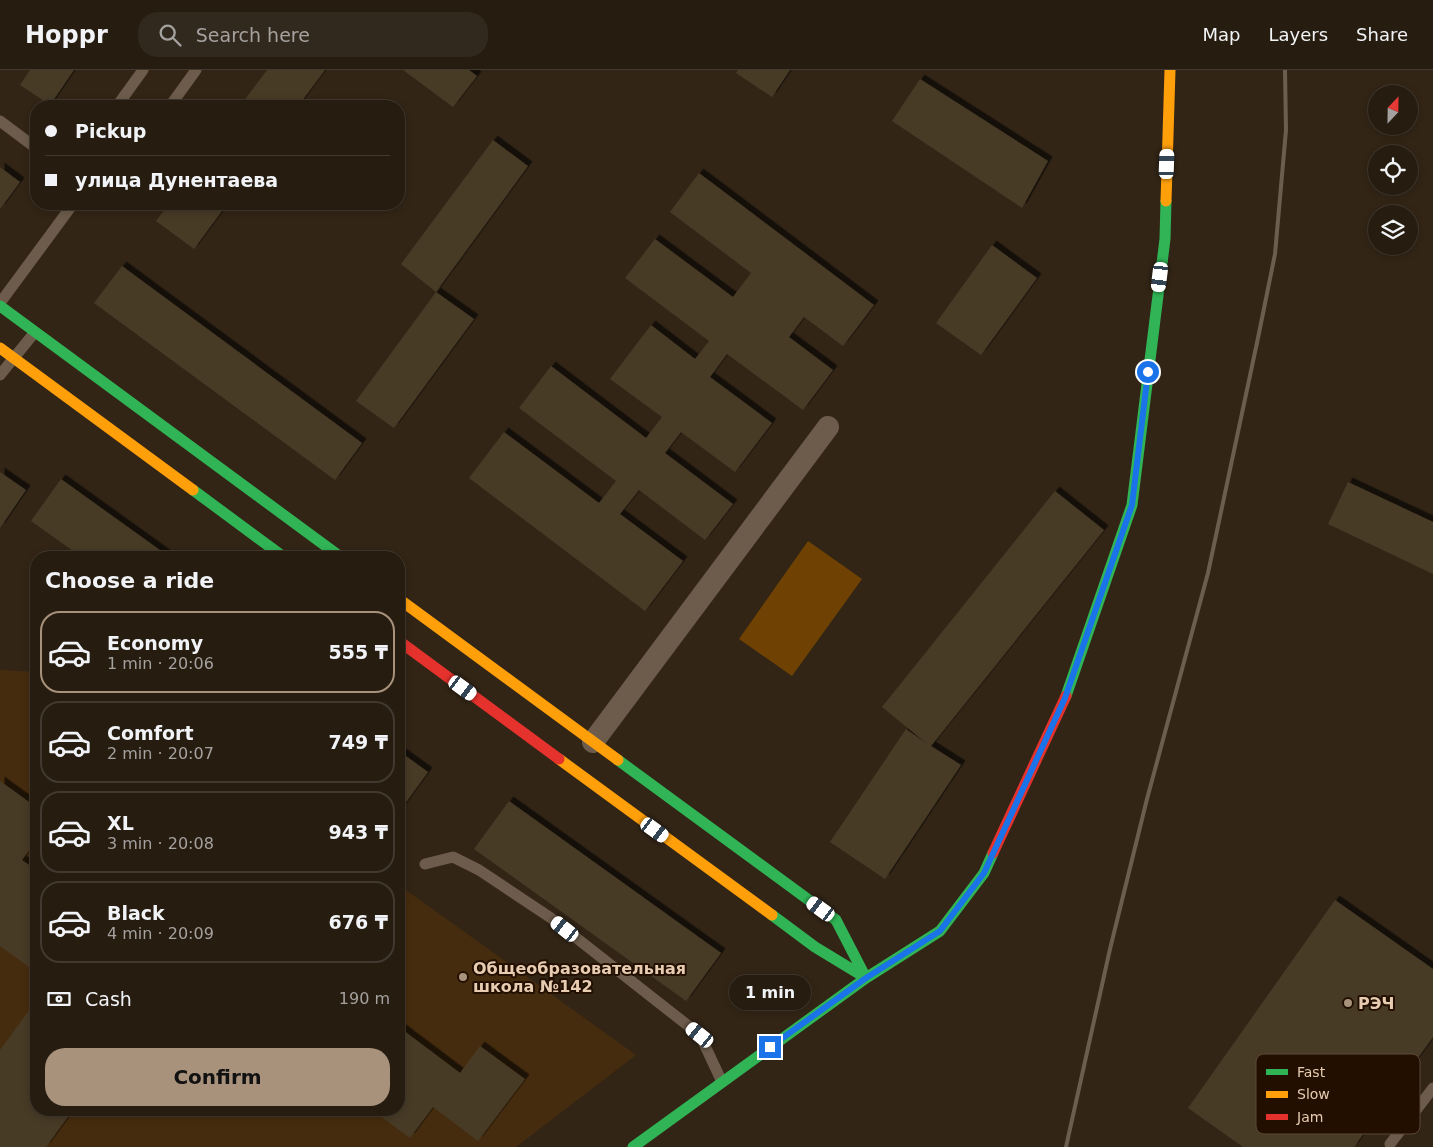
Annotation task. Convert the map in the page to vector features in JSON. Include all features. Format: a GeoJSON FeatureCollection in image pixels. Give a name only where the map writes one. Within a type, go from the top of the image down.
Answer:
{"type":"FeatureCollection","features":[{"type":"Feature","properties":{"kind":"street"},"geometry":{"type":"LineString","coordinates":[[633,1147],[866,978],[940,931],[984,873],[1065,698],[1132,505],[1165,239],[1170,70]]}},
{"type":"Feature","properties":{"kind":"street"},"geometry":{"type":"LineString","coordinates":[[0,304],[35,332],[332,551]]}},
{"type":"Feature","properties":{"kind":"street"},"geometry":{"type":"LineString","coordinates":[[0,348],[275,551]]}},
{"type":"Feature","properties":{"kind":"street"},"geometry":{"type":"LineString","coordinates":[[593,742],[828,427]]}},
{"type":"Feature","properties":{"kind":"street"},"geometry":{"type":"LineString","coordinates":[[405,603],[836,920],[866,978]]}},
{"type":"Feature","properties":{"kind":"street"},"geometry":{"type":"LineString","coordinates":[[405,645],[815,947],[866,978]]}},
{"type":"Feature","properties":{"kind":"lane"},"geometry":{"type":"LineString","coordinates":[[121,100],[143,70]]}},
{"type":"Feature","properties":{"kind":"lane"},"geometry":{"type":"LineString","coordinates":[[174,100],[196,70]]}},
{"type":"Feature","properties":{"kind":"lane"},"geometry":{"type":"LineString","coordinates":[[0,121],[30,144]]}},
{"type":"Feature","properties":{"kind":"lane"},"geometry":{"type":"LineString","coordinates":[[0,304],[69,210]]}},
{"type":"Feature","properties":{"kind":"lane"},"geometry":{"type":"LineString","coordinates":[[0,375],[35,332]]}},
{"type":"Feature","properties":{"kind":"lane"},"geometry":{"type":"LineString","coordinates":[[425,864],[453,857],[479,870],[551,918],[700,1035],[722,1082]]}},
{"type":"Feature","properties":{"kind":"lane"},"geometry":{"type":"LineString","coordinates":[[1420,1105],[1433,1088]]}},
{"type":"Feature","properties":{"kind":"lane"},"geometry":{"type":"LineString","coordinates":[[1390,1144],[1398,1134]]}},
{"type":"Feature","properties":{"kind":"shaded area"},"geometry":{"type":"Polygon","coordinates":[[[808,541],[862,579],[792,676],[739,639],[808,541]]]}},
{"type":"Feature","properties":{"kind":"shaded area","name":"Общеобразовательная школа №142"},"geometry":{"type":"Polygon","coordinates":[[[0,670],[30,672],[30,1116],[405,1116],[406,890],[636,1055],[516,1147],[0,1147],[0,670]]]}},
{"type":"Feature","properties":{"kind":"building"},"geometry":{"type":"Polygon","coordinates":[[[30,70],[74,70],[53,100],[42,100],[20,85],[30,70]]]}},
{"type":"Feature","properties":{"kind":"building"},"geometry":{"type":"Polygon","coordinates":[[[267,70],[325,70],[302,100],[244,100],[267,70]]]}},
{"type":"Feature","properties":{"kind":"building"},"geometry":{"type":"Polygon","coordinates":[[[403,70],[469,70],[477,76],[453,107],[403,70]]]}},
{"type":"Feature","properties":{"kind":"building"},"geometry":{"type":"Polygon","coordinates":[[[738,70],[790,70],[772,97],[736,73],[738,70]]]}},
{"type":"Feature","properties":{"kind":"building"},"geometry":{"type":"Polygon","coordinates":[[[920,79],[1048,161],[1022,208],[892,121],[920,79]]]}},
{"type":"Feature","properties":{"kind":"building"},"geometry":{"type":"Polygon","coordinates":[[[493,140],[528,166],[436,292],[401,264],[493,140]]]}},
{"type":"Feature","properties":{"kind":"building"},"geometry":{"type":"Polygon","coordinates":[[[0,167],[20,182],[0,209],[0,167]]]}},
{"type":"Feature","properties":{"kind":"building"},"geometry":{"type":"Polygon","coordinates":[[[699,173],[874,305],[843,346],[804,317],[789,337],[833,370],[803,410],[727,354],[710,377],[772,423],[735,472],[681,432],[665,453],[733,504],[705,540],[639,490],[620,514],[683,561],[645,611],[469,478],[504,432],[599,503],[616,481],[519,408],[551,366],[646,438],[662,417],[610,379],[651,325],[695,359],[709,341],[625,278],[655,239],[733,297],[751,273],[670,212],[699,173]]]}},
{"type":"Feature","properties":{"kind":"building"},"geometry":{"type":"Polygon","coordinates":[[[164,210],[223,210],[194,249],[156,221],[164,210]]]}},
{"type":"Feature","properties":{"kind":"building"},"geometry":{"type":"Polygon","coordinates":[[[992,245],[1037,278],[981,355],[936,323],[992,245]]]}},
{"type":"Feature","properties":{"kind":"building"},"geometry":{"type":"Polygon","coordinates":[[[122,266],[362,443],[335,480],[94,303],[122,266]]]}},
{"type":"Feature","properties":{"kind":"building"},"geometry":{"type":"Polygon","coordinates":[[[436,292],[474,319],[394,428],[356,401],[436,292]]]}},
{"type":"Feature","properties":{"kind":"building"},"geometry":{"type":"Polygon","coordinates":[[[0,472],[26,490],[0,528],[0,472]]]}},
{"type":"Feature","properties":{"kind":"building"},"geometry":{"type":"Polygon","coordinates":[[[61,479],[161,551],[73,551],[31,521],[61,479]]]}},
{"type":"Feature","properties":{"kind":"building"},"geometry":{"type":"Polygon","coordinates":[[[1348,482],[1433,522],[1433,574],[1328,524],[1348,482]]]}},
{"type":"Feature","properties":{"kind":"building"},"geometry":{"type":"Polygon","coordinates":[[[1055,491],[1104,530],[931,746],[961,765],[885,879],[830,842],[906,729],[926,743],[882,707],[1055,491]]]}},
{"type":"Feature","properties":{"kind":"building"},"geometry":{"type":"Polygon","coordinates":[[[405,755],[428,772],[405,804],[405,755]]]}},
{"type":"Feature","properties":{"kind":"building"},"geometry":{"type":"Polygon","coordinates":[[[0,781],[30,803],[30,849],[22,860],[30,866],[30,968],[0,946],[0,781]]]}},
{"type":"Feature","properties":{"kind":"building"},"geometry":{"type":"Polygon","coordinates":[[[509,801],[721,953],[686,1001],[474,849],[509,801]]]}},
{"type":"Feature","properties":{"kind":"building","name":"РЭЧ"},"geometry":{"type":"Polygon","coordinates":[[[1335,900],[1433,969],[1433,1037],[1420,1055],[1256,1054],[1256,1134],[1363,1134],[1354,1147],[1243,1147],[1188,1108],[1335,900]]]}},
{"type":"Feature","properties":{"kind":"building"},"geometry":{"type":"Polygon","coordinates":[[[30,1009],[30,1116],[69,1116],[46,1147],[0,1147],[0,1050],[30,1009]]]}},
{"type":"Feature","properties":{"kind":"building"},"geometry":{"type":"Polygon","coordinates":[[[405,1032],[460,1073],[480,1046],[525,1079],[478,1141],[433,1107],[410,1138],[380,1116],[405,1116],[405,1032]]]}},
{"type":"Feature","properties":{"kind":"railway"},"geometry":{"type":"LineString","coordinates":[[1066,1147],[1110,949],[1147,799],[1208,573],[1258,338],[1275,254],[1286,130],[1285,70]]}},
{"type":"Feature","properties":{"kind":"traffic: fast"},"geometry":{"type":"LineString","coordinates":[[1066,696],[1132,505],[1165,239],[1166,201]]}},
{"type":"Feature","properties":{"kind":"traffic: fast"},"geometry":{"type":"LineString","coordinates":[[0,306],[332,551]]}},
{"type":"Feature","properties":{"kind":"traffic: fast"},"geometry":{"type":"LineString","coordinates":[[193,490],[276,551]]}},
{"type":"Feature","properties":{"kind":"traffic: fast"},"geometry":{"type":"LineString","coordinates":[[618,760],[836,920],[866,978]]}},
{"type":"Feature","properties":{"kind":"traffic: fast"},"geometry":{"type":"LineString","coordinates":[[633,1147],[866,978],[940,931],[984,873],[993,853]]}},
{"type":"Feature","properties":{"kind":"traffic: fast"},"geometry":{"type":"LineString","coordinates":[[772,915],[815,947],[866,978]]}},
{"type":"Feature","properties":{"kind":"traffic: slow"},"geometry":{"type":"LineString","coordinates":[[1166,201],[1170,70]]}},
{"type":"Feature","properties":{"kind":"traffic: slow"},"geometry":{"type":"LineString","coordinates":[[0,348],[193,490]]}},
{"type":"Feature","properties":{"kind":"traffic: slow"},"geometry":{"type":"LineString","coordinates":[[405,603],[618,760]]}},
{"type":"Feature","properties":{"kind":"traffic: slow"},"geometry":{"type":"LineString","coordinates":[[559,759],[772,915]]}},
{"type":"Feature","properties":{"kind":"traffic: jam"},"geometry":{"type":"LineString","coordinates":[[405,645],[559,759]]}},
{"type":"Feature","properties":{"kind":"traffic: jam"},"geometry":{"type":"LineString","coordinates":[[993,853],[1066,696]]}},
{"type":"Feature","properties":{"kind":"place","name":"Общеобразовательная школа №142"},"geometry":{"type":"Point","coordinates":[463,977]}},
{"type":"Feature","properties":{"kind":"place","name":"РЭЧ"},"geometry":{"type":"Point","coordinates":[1348,1003]}},
{"type":"Feature","properties":{"kind":"route"},"geometry":{"type":"LineString","coordinates":[[770,1047],[866,978],[940,931],[984,873],[1065,698],[1089,634],[1132,505],[1148,372]]}}]}
